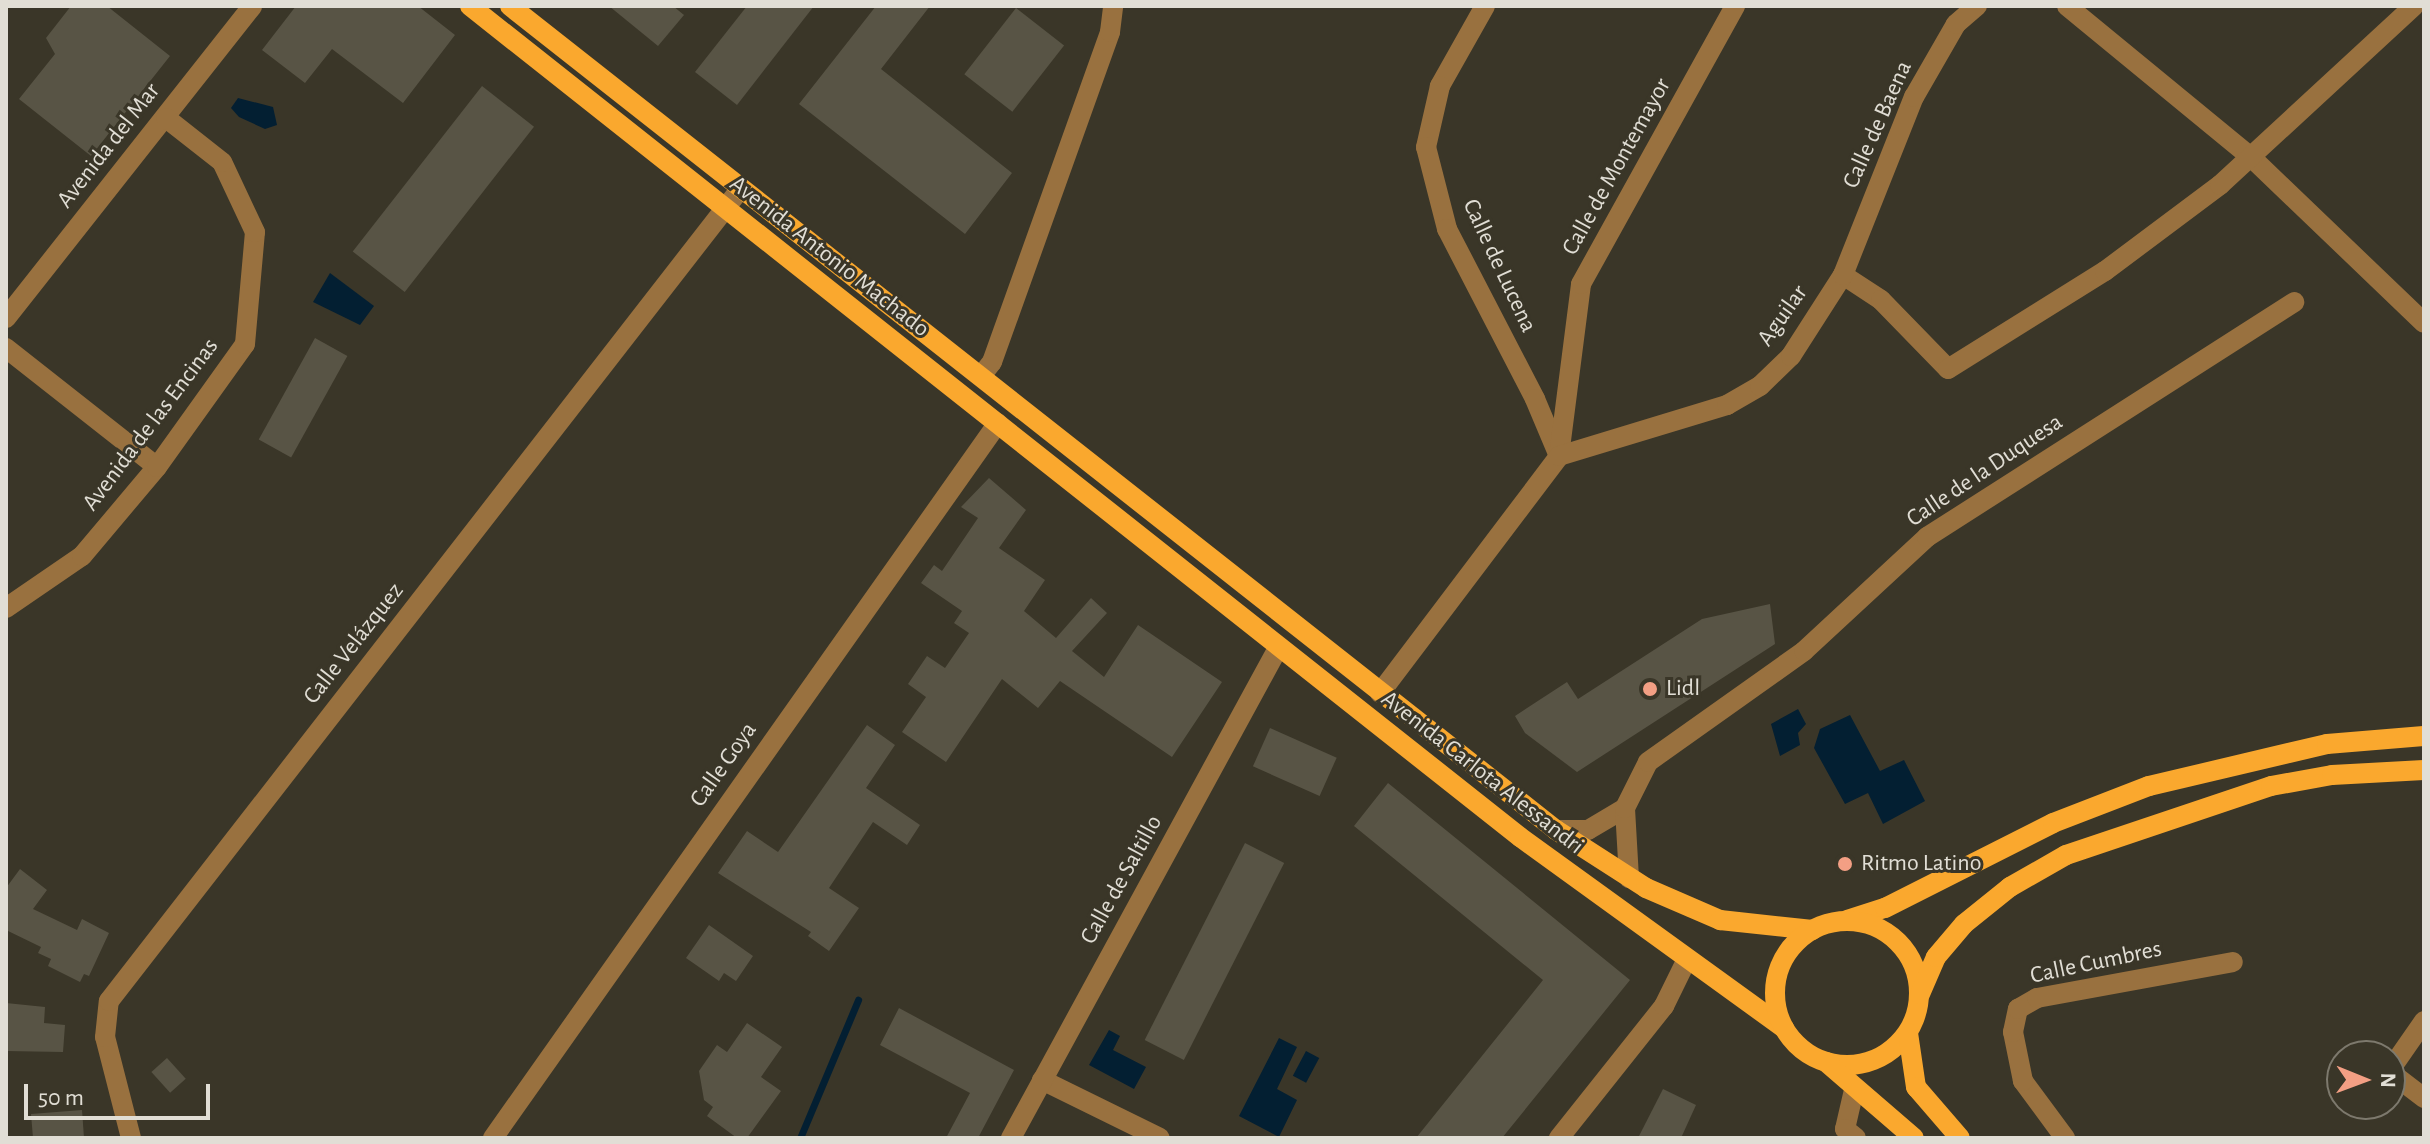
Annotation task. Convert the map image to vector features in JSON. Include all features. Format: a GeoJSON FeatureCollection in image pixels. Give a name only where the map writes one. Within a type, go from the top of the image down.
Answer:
{"type":"FeatureCollection","features":[{"type":"Feature","properties":{"kind":"main road","name":"Avenida Antonio Machado"},"geometry":{"type":"LineString","coordinates":[[470,6],[1155,549]]}},
{"type":"Feature","properties":{"kind":"main road","name":"Avenida Antonio Machado"},"geometry":{"type":"LineString","coordinates":[[509,6],[1172,527]]}},
{"type":"Feature","properties":{"kind":"main road","name":"Avenida Carlota Alessandri"},"geometry":{"type":"LineString","coordinates":[[1172,527],[1556,830],[1629,878],[1720,920],[1812,930]]}},
{"type":"Feature","properties":{"kind":"main road","name":"Avenida Carlota Alessandri"},"geometry":{"type":"LineString","coordinates":[[1155,549],[1278,648],[1687,959],[1784,1028]]}},
{"type":"Feature","properties":{"kind":"main road"},"geometry":{"type":"LineString","coordinates":[[1914,1138],[1854,1090],[1826,1062],[1795,1043],[1784,1028],[1776,984],[1782,963],[1812,930],[1885,908],[2053,823],[2149,786],[2327,744],[2424,736]]}},
{"type":"Feature","properties":{"kind":"main road"},"geometry":{"type":"LineString","coordinates":[[1960,1138],[1916,1087],[1908,1033],[1936,957],[1964,924],[2010,887],[2066,855],[2271,786],[2332,775],[2424,770]]}},
{"type":"Feature","properties":{"kind":"main road"},"geometry":{"type":"LineString","coordinates":[[1847,920],[1870,924],[1898,942],[1917,971],[1920,994]]}},
{"type":"Feature","properties":{"kind":"main road"},"geometry":{"type":"LineString","coordinates":[[1826,1062],[1872,1061],[1892,1050],[1908,1033]]}},
{"type":"Feature","properties":{"kind":"street","name":"Avenida del Mar"},"geometry":{"type":"LineString","coordinates":[[6,318],[252,6]]}},
{"type":"Feature","properties":{"kind":"street"},"geometry":{"type":"LineString","coordinates":[[508,35],[509,6]]}},
{"type":"Feature","properties":{"kind":"street"},"geometry":{"type":"LineString","coordinates":[[981,376],[992,362],[1110,32],[1113,6]]}},
{"type":"Feature","properties":{"kind":"street","name":"Calle de Lucena"},"geometry":{"type":"LineString","coordinates":[[1485,6],[1440,86],[1426,147],[1447,229],[1535,399],[1559,456]]}},
{"type":"Feature","properties":{"kind":"street","name":"Calle de Montemayor"},"geometry":{"type":"LineString","coordinates":[[1559,456],[1581,284],[1735,6]]}},
{"type":"Feature","properties":{"kind":"street","name":"Calle de Baena"},"geometry":{"type":"LineString","coordinates":[[1843,275],[1914,97],[1956,24],[1977,6]]}},
{"type":"Feature","properties":{"kind":"street"},"geometry":{"type":"LineString","coordinates":[[2067,6],[2252,158],[2424,323]]}},
{"type":"Feature","properties":{"kind":"street"},"geometry":{"type":"LineString","coordinates":[[1843,275],[1881,300],[1948,369],[2105,271],[2252,158],[2277,127],[2414,6]]}},
{"type":"Feature","properties":{"kind":"street","name":"Avenida de las Encinas"},"geometry":{"type":"LineString","coordinates":[[6,608],[82,556],[157,467],[245,344],[255,232],[222,162],[166,118]]}},
{"type":"Feature","properties":{"kind":"street","name":"Calle Velázquez"},"geometry":{"type":"LineString","coordinates":[[131,1138],[105,1037],[109,1001],[741,188]]}},
{"type":"Feature","properties":{"kind":"street","name":"Aguilar"},"geometry":{"type":"LineString","coordinates":[[1559,456],[1727,405],[1760,386],[1791,356],[1843,275]]}},
{"type":"Feature","properties":{"kind":"street","name":"Calle de la Duquesa"},"geometry":{"type":"LineString","coordinates":[[1625,808],[1648,762],[1804,651],[1927,537],[2294,302]]}},
{"type":"Feature","properties":{"kind":"street"},"geometry":{"type":"LineString","coordinates":[[6,348],[157,467]]}},
{"type":"Feature","properties":{"kind":"street","name":"Calle Goya"},"geometry":{"type":"LineString","coordinates":[[493,1138],[998,423]]}},
{"type":"Feature","properties":{"kind":"street"},"geometry":{"type":"LineString","coordinates":[[1380,693],[1559,456]]}},
{"type":"Feature","properties":{"kind":"street","name":"Calle de Saltillo"},"geometry":{"type":"LineString","coordinates":[[1011,1138],[1278,648]]}},
{"type":"Feature","properties":{"kind":"street"},"geometry":{"type":"LineString","coordinates":[[1556,830],[1588,830],[1625,808],[1629,878]]}},
{"type":"Feature","properties":{"kind":"street"},"geometry":{"type":"LineString","coordinates":[[1559,1138],[1664,1006],[1687,959]]}},
{"type":"Feature","properties":{"kind":"street","name":"Calle Cumbres"},"geometry":{"type":"LineString","coordinates":[[2065,1138],[2023,1081],[2013,1032],[2018,1009],[2037,998],[2233,962]]}},
{"type":"Feature","properties":{"kind":"street"},"geometry":{"type":"LineString","coordinates":[[2406,1047],[2424,1021]]}},
{"type":"Feature","properties":{"kind":"street"},"geometry":{"type":"LineString","coordinates":[[1042,1080],[1160,1138]]}},
{"type":"Feature","properties":{"kind":"street"},"geometry":{"type":"LineString","coordinates":[[2406,1084],[2424,1098]]}},
{"type":"Feature","properties":{"kind":"street"},"geometry":{"type":"LineString","coordinates":[[1854,1090],[1845,1129],[1856,1138]]}},
{"type":"Feature","properties":{"kind":"water"},"geometry":{"type":"Polygon","coordinates":[[[238,98],[273,107],[277,125],[265,129],[239,117],[231,108],[238,98]]]}},
{"type":"Feature","properties":{"kind":"water"},"geometry":{"type":"Polygon","coordinates":[[[330,273],[374,306],[360,325],[313,302],[330,273]]]}},
{"type":"Feature","properties":{"kind":"water"},"geometry":{"type":"Polygon","coordinates":[[[1798,709],[1806,724],[1798,733],[1800,745],[1780,756],[1771,724],[1798,709]]]}},
{"type":"Feature","properties":{"kind":"water"},"geometry":{"type":"Polygon","coordinates":[[[1850,715],[1880,771],[1904,760],[1925,801],[1883,824],[1868,793],[1845,804],[1814,748],[1820,729],[1850,715]]]}},
{"type":"Feature","properties":{"kind":"water"},"geometry":{"type":"Polygon","coordinates":[[[1109,1030],[1120,1036],[1113,1050],[1146,1067],[1134,1089],[1089,1065],[1109,1030]]]}},
{"type":"Feature","properties":{"kind":"water"},"geometry":{"type":"Polygon","coordinates":[[[1279,1038],[1297,1047],[1277,1089],[1297,1100],[1279,1137],[1239,1116],[1279,1038]]]}},
{"type":"Feature","properties":{"kind":"water"},"geometry":{"type":"Polygon","coordinates":[[[1306,1051],[1319,1058],[1306,1083],[1293,1076],[1306,1051]]]}},
{"type":"Feature","properties":{"kind":"building"},"geometry":{"type":"Polygon","coordinates":[[[71,6],[107,6],[170,56],[91,156],[19,99],[55,54],[46,38],[71,6]]]}},
{"type":"Feature","properties":{"kind":"building"},"geometry":{"type":"Polygon","coordinates":[[[296,6],[418,6],[455,35],[403,103],[332,49],[305,83],[262,50],[296,6]]]}},
{"type":"Feature","properties":{"kind":"building"},"geometry":{"type":"Polygon","coordinates":[[[609,6],[673,6],[684,15],[658,46],[609,6]]]}},
{"type":"Feature","properties":{"kind":"building"},"geometry":{"type":"Polygon","coordinates":[[[747,6],[814,6],[737,105],[695,72],[747,6]]]}},
{"type":"Feature","properties":{"kind":"building"},"geometry":{"type":"Polygon","coordinates":[[[876,6],[930,6],[881,69],[1012,173],[965,234],[799,104],[876,6]]]}},
{"type":"Feature","properties":{"kind":"building"},"geometry":{"type":"Polygon","coordinates":[[[1016,8],[1064,46],[1012,112],[964,74],[1016,8]]]}},
{"type":"Feature","properties":{"kind":"building"},"geometry":{"type":"Polygon","coordinates":[[[482,86],[534,127],[405,292],[353,251],[482,86]]]}},
{"type":"Feature","properties":{"kind":"building"},"geometry":{"type":"Polygon","coordinates":[[[315,338],[347,356],[291,457],[259,439],[315,338]]]}},
{"type":"Feature","properties":{"kind":"building"},"geometry":{"type":"Polygon","coordinates":[[[989,478],[1026,510],[999,548],[1045,580],[1024,611],[1056,638],[1091,598],[1107,613],[1072,651],[1104,677],[1138,625],[1222,682],[1172,757],[1060,681],[1038,708],[1002,679],[946,762],[902,732],[926,697],[908,684],[927,656],[945,668],[969,633],[954,623],[962,611],[921,583],[934,565],[942,571],[978,518],[961,507],[989,478]]]}},
{"type":"Feature","properties":{"kind":"building","name":"Lidl"},"geometry":{"type":"Polygon","coordinates":[[[1770,604],[1775,644],[1577,772],[1525,733],[1515,716],[1567,682],[1578,699],[1702,619],[1770,604]]]}},
{"type":"Feature","properties":{"kind":"building"},"geometry":{"type":"Polygon","coordinates":[[[867,725],[895,745],[866,788],[920,825],[907,845],[873,822],[829,888],[859,908],[829,951],[808,936],[811,932],[718,873],[747,831],[778,852],[867,725]]]}},
{"type":"Feature","properties":{"kind":"building"},"geometry":{"type":"Polygon","coordinates":[[[1270,728],[1337,758],[1320,796],[1253,766],[1270,728]]]}},
{"type":"Feature","properties":{"kind":"building"},"geometry":{"type":"Polygon","coordinates":[[[1388,783],[1630,980],[1502,1138],[1416,1138],[1543,980],[1354,826],[1388,783]]]}},
{"type":"Feature","properties":{"kind":"building"},"geometry":{"type":"Polygon","coordinates":[[[1245,843],[1284,863],[1184,1060],[1145,1040],[1245,843]]]}},
{"type":"Feature","properties":{"kind":"building"},"geometry":{"type":"Polygon","coordinates":[[[20,869],[47,890],[33,909],[77,930],[82,919],[109,933],[89,976],[84,974],[80,982],[48,966],[51,959],[38,953],[41,947],[6,930],[6,888],[20,869]]]}},
{"type":"Feature","properties":{"kind":"building"},"geometry":{"type":"Polygon","coordinates":[[[709,925],[753,956],[736,981],[724,973],[719,981],[686,958],[709,925]]]}},
{"type":"Feature","properties":{"kind":"building"},"geometry":{"type":"Polygon","coordinates":[[[6,1003],[45,1007],[44,1023],[65,1025],[63,1052],[6,1051],[6,1003]]]}},
{"type":"Feature","properties":{"kind":"building"},"geometry":{"type":"Polygon","coordinates":[[[899,1008],[1014,1070],[978,1138],[946,1138],[970,1093],[880,1045],[899,1008]]]}},
{"type":"Feature","properties":{"kind":"building"},"geometry":{"type":"Polygon","coordinates":[[[747,1023],[782,1047],[761,1077],[781,1091],[747,1138],[737,1138],[707,1116],[713,1107],[704,1100],[699,1071],[717,1045],[727,1052],[747,1023]]]}},
{"type":"Feature","properties":{"kind":"building"},"geometry":{"type":"Polygon","coordinates":[[[167,1058],[186,1079],[170,1093],[151,1072],[167,1058]]]}},
{"type":"Feature","properties":{"kind":"building"},"geometry":{"type":"Polygon","coordinates":[[[1663,1089],[1696,1105],[1681,1138],[1638,1138],[1663,1089]]]}},
{"type":"Feature","properties":{"kind":"building"},"geometry":{"type":"Polygon","coordinates":[[[82,1110],[84,1138],[33,1138],[31,1114],[82,1110]]]}},
{"type":"Feature","properties":{"kind":"waterway"},"geometry":{"type":"LineString","coordinates":[[800,1138],[858,1000]]}},
{"type":"Feature","properties":{"kind":"place","name":"Lidl"},"geometry":{"type":"Point","coordinates":[1650,689]}},
{"type":"Feature","properties":{"kind":"place","name":"Ritmo Latino"},"geometry":{"type":"Point","coordinates":[1845,864]}}]}
